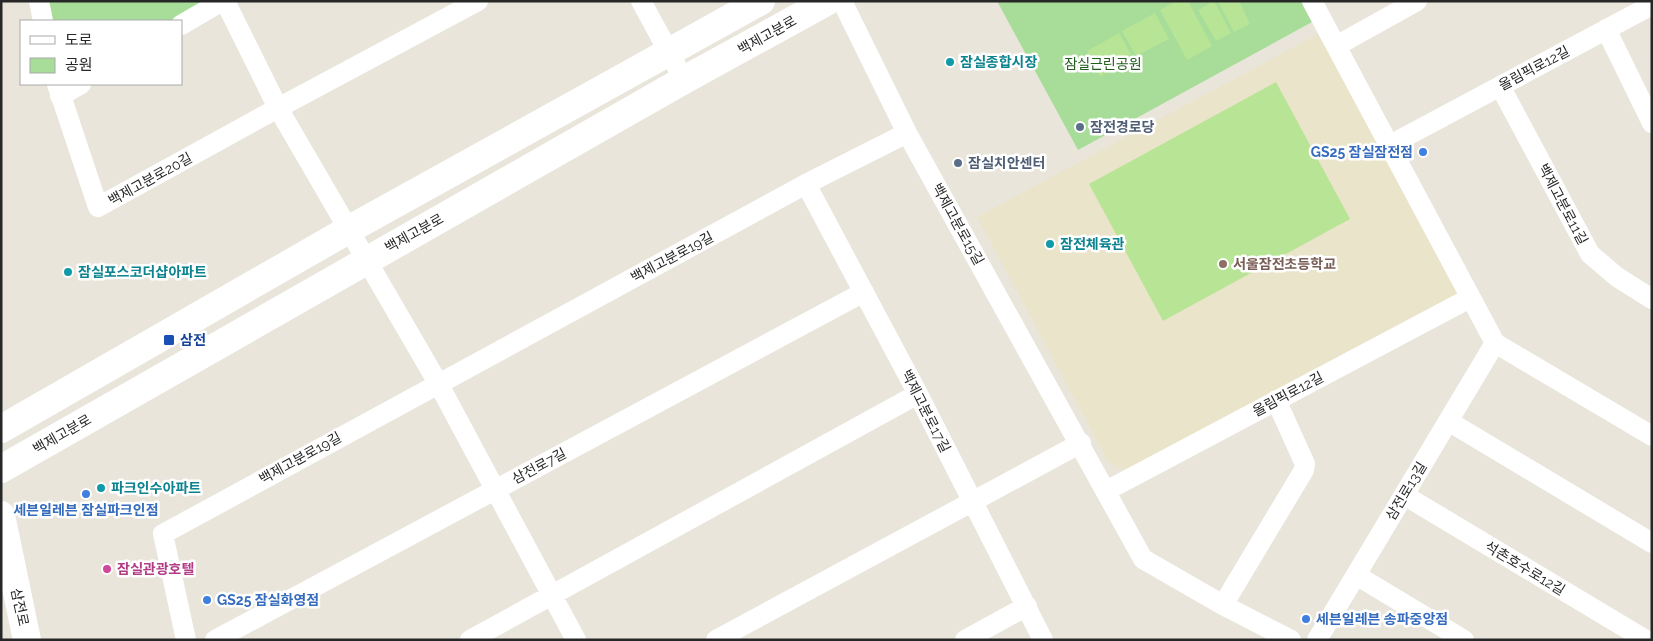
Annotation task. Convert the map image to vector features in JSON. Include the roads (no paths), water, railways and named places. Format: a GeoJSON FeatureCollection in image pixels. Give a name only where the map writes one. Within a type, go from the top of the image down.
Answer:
{"type":"FeatureCollection","features":[{"type":"Feature","properties":{"kind":"main road"},"geometry":{"type":"LineString","coordinates":[[1,429],[348,230],[761,1]]}},
{"type":"Feature","properties":{"kind":"main road","name":"백제고분로"},"geometry":{"type":"LineString","coordinates":[[1,469],[684,80],[828,1]]}},
{"type":"Feature","properties":{"kind":"main road","name":"삼전로"},"geometry":{"type":"LineString","coordinates":[[1,516],[27,640]]}},
{"type":"Feature","properties":{"kind":"street"},"geometry":{"type":"LineString","coordinates":[[39,1],[43,20]]}},
{"type":"Feature","properties":{"kind":"street"},"geometry":{"type":"LineString","coordinates":[[182,24],[224,1],[278,108],[438,383],[576,640]]}},
{"type":"Feature","properties":{"kind":"street"},"geometry":{"type":"LineString","coordinates":[[278,108],[478,1]]}},
{"type":"Feature","properties":{"kind":"street"},"geometry":{"type":"LineString","coordinates":[[640,1],[684,80]]}},
{"type":"Feature","properties":{"kind":"street","name":"백제고분로15길"},"geometry":{"type":"LineString","coordinates":[[842,1],[907,133],[1081,443],[1143,559],[1223,605],[1291,640]]}},
{"type":"Feature","properties":{"kind":"street"},"geometry":{"type":"LineString","coordinates":[[1312,1],[1495,343],[1652,436]]}},
{"type":"Feature","properties":{"kind":"street"},"geometry":{"type":"LineString","coordinates":[[1336,46],[1417,1]]}},
{"type":"Feature","properties":{"kind":"street","name":"올림픽로12길"},"geometry":{"type":"LineString","coordinates":[[1390,145],[1652,5]]}},
{"type":"Feature","properties":{"kind":"street"},"geometry":{"type":"LineString","coordinates":[[1606,29],[1652,123]]}},
{"type":"Feature","properties":{"kind":"street","name":"백제고분로20길"},"geometry":{"type":"LineString","coordinates":[[77,85],[59,90],[98,207],[278,108]]}},
{"type":"Feature","properties":{"kind":"street","name":"백제고분로11길"},"geometry":{"type":"LineString","coordinates":[[1500,86],[1590,254],[1617,278],[1652,299]]}},
{"type":"Feature","properties":{"kind":"street","name":"백제고분로19길"},"geometry":{"type":"LineString","coordinates":[[186,640],[163,534],[806,184],[907,133]]}},
{"type":"Feature","properties":{"kind":"street","name":"백제고분로17길"},"geometry":{"type":"LineString","coordinates":[[806,184],[918,394],[1043,640]]}},
{"type":"Feature","properties":{"kind":"street","name":"삼전로7길"},"geometry":{"type":"LineString","coordinates":[[215,640],[864,292]]}},
{"type":"Feature","properties":{"kind":"street","name":"올림픽로12길"},"geometry":{"type":"LineString","coordinates":[[1106,491],[1470,298]]}},
{"type":"Feature","properties":{"kind":"street","name":"삼전로13길"},"geometry":{"type":"LineString","coordinates":[[1317,640],[1495,343]]}},
{"type":"Feature","properties":{"kind":"street"},"geometry":{"type":"LineString","coordinates":[[470,640],[918,394]]}},
{"type":"Feature","properties":{"kind":"street"},"geometry":{"type":"LineString","coordinates":[[1223,605],[1304,470],[1305,464],[1276,400]]}},
{"type":"Feature","properties":{"kind":"street"},"geometry":{"type":"LineString","coordinates":[[1448,421],[1652,543]]}},
{"type":"Feature","properties":{"kind":"street"},"geometry":{"type":"LineString","coordinates":[[716,640],[1081,443]]}},
{"type":"Feature","properties":{"kind":"street","name":"석촌호수로12길"},"geometry":{"type":"LineString","coordinates":[[1404,496],[1646,640]]}},
{"type":"Feature","properties":{"kind":"street"},"geometry":{"type":"LineString","coordinates":[[1356,575],[1464,640]]}},
{"type":"Feature","properties":{"kind":"street"},"geometry":{"type":"LineString","coordinates":[[964,640],[1026,606]]}},
{"type":"Feature","properties":{"kind":"place","name":"잠실종합시장"},"geometry":{"type":"Point","coordinates":[950,62]}},
{"type":"Feature","properties":{"kind":"place","name":"잠전경로당"},"geometry":{"type":"Point","coordinates":[1080,127]}},
{"type":"Feature","properties":{"kind":"place","name":"GS25 잠실잠전점"},"geometry":{"type":"Point","coordinates":[1423,152]}},
{"type":"Feature","properties":{"kind":"place","name":"잠실치안센터"},"geometry":{"type":"Point","coordinates":[958,163]}},
{"type":"Feature","properties":{"kind":"place","name":"잠전체육관"},"geometry":{"type":"Point","coordinates":[1050,244]}},
{"type":"Feature","properties":{"kind":"place","name":"서울잠전초등학교"},"geometry":{"type":"Point","coordinates":[1223,264]}},
{"type":"Feature","properties":{"kind":"place","name":"잠실포스코더샵아파트"},"geometry":{"type":"Point","coordinates":[68,272]}},
{"type":"Feature","properties":{"kind":"place","name":"삼전"},"geometry":{"type":"Point","coordinates":[169,340]}},
{"type":"Feature","properties":{"kind":"place","name":"파크인수아파트"},"geometry":{"type":"Point","coordinates":[101,488]}},
{"type":"Feature","properties":{"kind":"place","name":"세븐일레븐 잠실파크인점"},"geometry":{"type":"Point","coordinates":[86,494]}},
{"type":"Feature","properties":{"kind":"place","name":"잠실관광호텔"},"geometry":{"type":"Point","coordinates":[107,569]}},
{"type":"Feature","properties":{"kind":"place","name":"GS25 잠실화영점"},"geometry":{"type":"Point","coordinates":[207,600]}},
{"type":"Feature","properties":{"kind":"place","name":"세븐일레븐 송파중앙점"},"geometry":{"type":"Point","coordinates":[1306,619]}},
{"type":"Feature","properties":{"kind":"park label","name":"잠실근린공원"},"geometry":{"type":"Point","coordinates":[1103,64]}}]}
